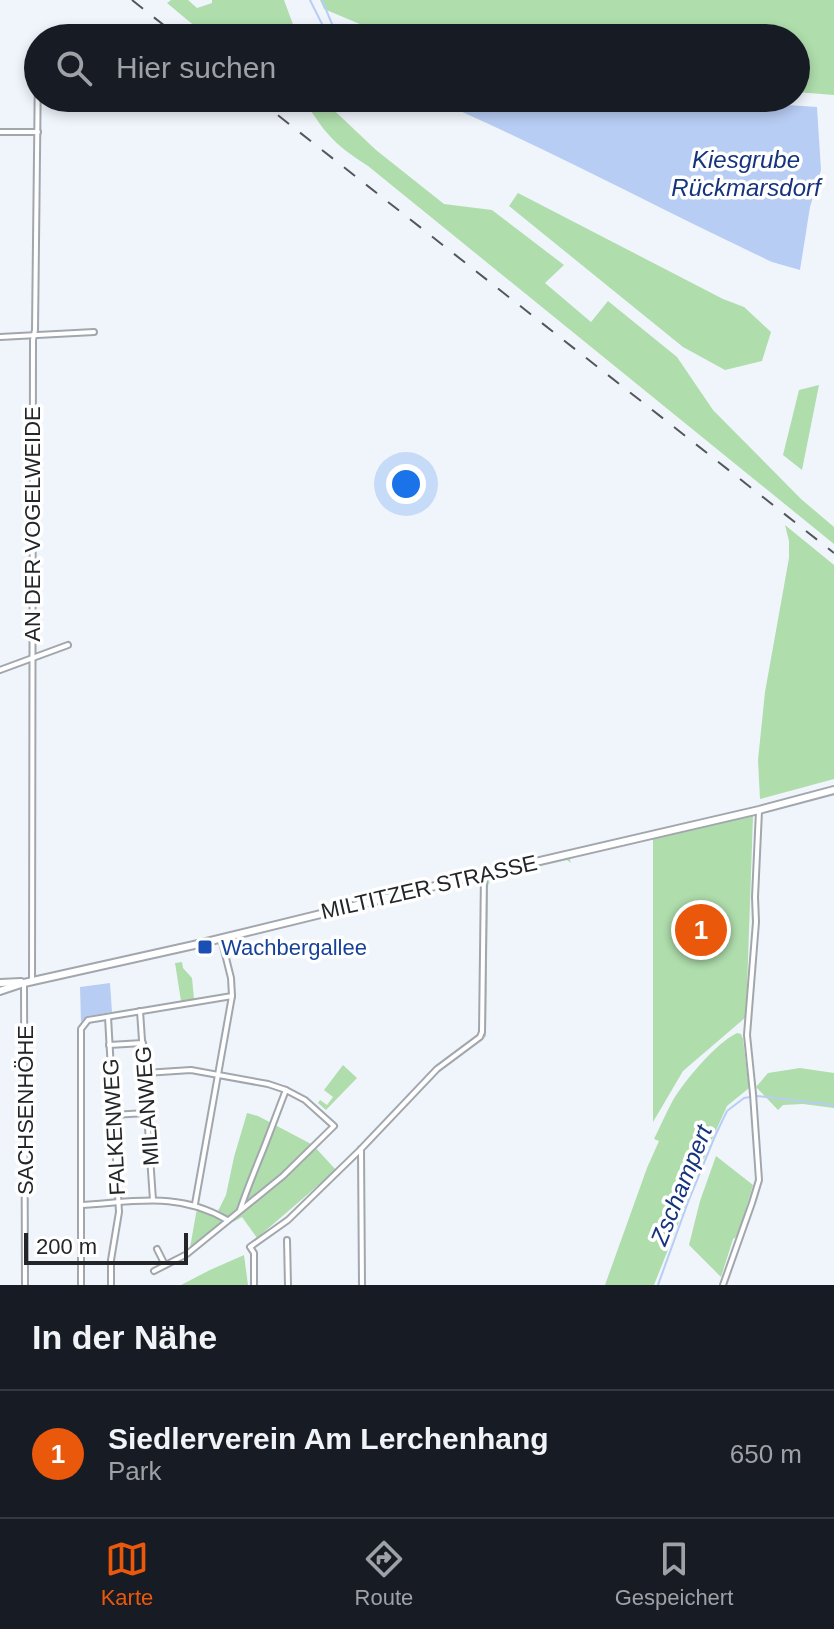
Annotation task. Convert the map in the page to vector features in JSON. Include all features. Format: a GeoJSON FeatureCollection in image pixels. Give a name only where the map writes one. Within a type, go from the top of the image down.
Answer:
{"type":"FeatureCollection","features":[{"type":"Feature","properties":{"kind":"street","name":"AN DER VOGELWEIDE"},"geometry":{"type":"LineString","coordinates":[[28,982],[38,112]]}},
{"type":"Feature","properties":{"kind":"street"},"geometry":{"type":"LineString","coordinates":[[0,132],[38,132]]}},
{"type":"Feature","properties":{"kind":"street"},"geometry":{"type":"LineString","coordinates":[[0,337],[94,332]]}},
{"type":"Feature","properties":{"kind":"street"},"geometry":{"type":"LineString","coordinates":[[0,670],[68,645]]}},
{"type":"Feature","properties":{"kind":"street","name":"MILTITZER STRASSE"},"geometry":{"type":"LineString","coordinates":[[0,991],[834,790]]}},
{"type":"Feature","properties":{"kind":"street"},"geometry":{"type":"LineString","coordinates":[[723,1285],[759,1180],[747,1024],[751,1006],[756,922],[759,810]]}},
{"type":"Feature","properties":{"kind":"street"},"geometry":{"type":"LineString","coordinates":[[254,1285],[254,1253],[250,1247],[288,1220],[437,1069],[481,1035],[484,874]]}},
{"type":"Feature","properties":{"kind":"street"},"geometry":{"type":"LineString","coordinates":[[195,1204],[232,996],[221,938]]}},
{"type":"Feature","properties":{"kind":"street","name":"MILTITZER STRASSE"},"geometry":{"type":"LineString","coordinates":[[0,983],[28,982]]}},
{"type":"Feature","properties":{"kind":"street","name":"SACHSENHÖHE"},"geometry":{"type":"LineString","coordinates":[[25,1285],[28,982]]}},
{"type":"Feature","properties":{"kind":"street"},"geometry":{"type":"LineString","coordinates":[[81,1285],[81,1029],[88,1020],[232,996]]}},
{"type":"Feature","properties":{"kind":"street","name":"MILANWEG"},"geometry":{"type":"LineString","coordinates":[[140,1011],[153,1200]]}},
{"type":"Feature","properties":{"kind":"street","name":"FALKENWEG"},"geometry":{"type":"LineString","coordinates":[[108,1017],[118,1203],[110,1265],[111,1285]]}},
{"type":"Feature","properties":{"kind":"street"},"geometry":{"type":"LineString","coordinates":[[109,1045],[143,1043]]}},
{"type":"Feature","properties":{"kind":"street"},"geometry":{"type":"LineString","coordinates":[[145,1073],[191,1070],[268,1084],[305,1100],[334,1126],[283,1176],[187,1254],[154,1271]]}},
{"type":"Feature","properties":{"kind":"street"},"geometry":{"type":"LineString","coordinates":[[240,1211],[251,1175],[264,1150],[286,1090]]}},
{"type":"Feature","properties":{"kind":"street"},"geometry":{"type":"LineString","coordinates":[[113,1115],[147,1113]]}},
{"type":"Feature","properties":{"kind":"street"},"geometry":{"type":"LineString","coordinates":[[361,1149],[362,1285]]}},
{"type":"Feature","properties":{"kind":"street"},"geometry":{"type":"LineString","coordinates":[[81,1205],[176,1200],[195,1204],[228,1220]]}},
{"type":"Feature","properties":{"kind":"street"},"geometry":{"type":"LineString","coordinates":[[287,1240],[288,1285]]}},
{"type":"Feature","properties":{"kind":"street"},"geometry":{"type":"LineString","coordinates":[[157,1249],[165,1265]]}},
{"type":"Feature","properties":{"kind":"green space"},"geometry":{"type":"Polygon","coordinates":[[[171,0],[188,0],[197,8],[212,3],[212,0],[284,0],[293,24],[192,24],[167,3],[171,0]]]}},
{"type":"Feature","properties":{"kind":"green space"},"geometry":{"type":"Polygon","coordinates":[[[320,0],[834,0],[834,95],[810,93],[810,24],[360,24],[324,9],[320,0]]]}},
{"type":"Feature","properties":{"kind":"green space"},"geometry":{"type":"Polygon","coordinates":[[[312,112],[336,112],[376,150],[444,204],[492,210],[564,265],[545,283],[591,322],[608,301],[677,357],[713,410],[801,499],[834,527],[834,544],[342,147],[312,112]]]}},
{"type":"Feature","properties":{"kind":"green space"},"geometry":{"type":"Polygon","coordinates":[[[518,193],[744,307],[771,332],[762,361],[725,370],[683,347],[509,206],[518,193]]]}},
{"type":"Feature","properties":{"kind":"green space"},"geometry":{"type":"Polygon","coordinates":[[[819,385],[802,470],[783,455],[799,390],[819,385]]]}},
{"type":"Feature","properties":{"kind":"green space"},"geometry":{"type":"Polygon","coordinates":[[[785,525],[834,565],[834,779],[760,799],[758,760],[765,692],[789,558],[785,525]]]}},
{"type":"Feature","properties":{"kind":"green space"},"geometry":{"type":"Polygon","coordinates":[[[753,816],[746,1017],[683,1071],[653,1122],[653,838],[753,816]]]}},
{"type":"Feature","properties":{"kind":"green space"},"geometry":{"type":"Polygon","coordinates":[[[569,857],[571,863],[567,860],[490,880],[486,1036],[450,1061],[482,1036],[486,879],[490,875],[569,857]]]}},
{"type":"Feature","properties":{"kind":"green space"},"geometry":{"type":"Polygon","coordinates":[[[182,962],[192,978],[194,999],[181,1001],[175,963],[182,962]]]}},
{"type":"Feature","properties":{"kind":"green space"},"geometry":{"type":"Polygon","coordinates":[[[737,1033],[743,1039],[749,1088],[727,1106],[654,1285],[605,1285],[659,1141],[654,1139],[669,1108],[700,1064],[737,1033]]]}},
{"type":"Feature","properties":{"kind":"green space"},"geometry":{"type":"Polygon","coordinates":[[[447,1063],[406,1106],[438,1070],[447,1063]]]}},
{"type":"Feature","properties":{"kind":"green space"},"geometry":{"type":"Polygon","coordinates":[[[343,1065],[357,1078],[326,1110],[318,1103],[320,1100],[327,1105],[333,1097],[324,1090],[343,1065]]]}},
{"type":"Feature","properties":{"kind":"green space"},"geometry":{"type":"Polygon","coordinates":[[[800,1068],[834,1073],[834,1108],[803,1104],[783,1105],[778,1110],[756,1087],[768,1073],[800,1068]]]}},
{"type":"Feature","properties":{"kind":"green space"},"geometry":{"type":"Polygon","coordinates":[[[247,1113],[313,1145],[336,1170],[257,1238],[242,1217],[233,1222],[218,1211],[226,1195],[247,1113]]]}},
{"type":"Feature","properties":{"kind":"green space"},"geometry":{"type":"Polygon","coordinates":[[[716,1156],[753,1185],[738,1236],[733,1239],[721,1277],[689,1245],[716,1156]]]}},
{"type":"Feature","properties":{"kind":"green space"},"geometry":{"type":"Polygon","coordinates":[[[197,1208],[221,1220],[190,1248],[197,1208]]]}},
{"type":"Feature","properties":{"kind":"green space"},"geometry":{"type":"Polygon","coordinates":[[[244,1255],[248,1285],[181,1285],[210,1270],[244,1255]]]}},
{"type":"Feature","properties":{"kind":"water","name":"Kiesgrube Rückmarsdorf"},"geometry":{"type":"Polygon","coordinates":[[[810,107],[817,107],[821,170],[810,207],[800,270],[772,262],[462,112],[810,112],[810,107]]]}},
{"type":"Feature","properties":{"kind":"water"},"geometry":{"type":"Polygon","coordinates":[[[110,983],[112,1012],[87,1016],[81,1022],[80,987],[110,983]]]}},
{"type":"Feature","properties":{"kind":"waterway"},"geometry":{"type":"LineString","coordinates":[[310,0],[322,24]]}},
{"type":"Feature","properties":{"kind":"waterway"},"geometry":{"type":"LineString","coordinates":[[322,0],[332,24]]}},
{"type":"Feature","properties":{"kind":"waterway","name":"Zschampert"},"geometry":{"type":"LineString","coordinates":[[658,1285],[688,1202],[727,1111],[744,1098],[757,1096],[834,1105]]}},
{"type":"Feature","properties":{"kind":"railway"},"geometry":{"type":"LineString","coordinates":[[132,0],[162,24]]}},
{"type":"Feature","properties":{"kind":"railway"},"geometry":{"type":"LineString","coordinates":[[274,112],[834,553]]}},
{"type":"Feature","properties":{"kind":"place","name":"Siedlerverein Am Lerchenhang"},"geometry":{"type":"Point","coordinates":[701,930]}},
{"type":"Feature","properties":{"kind":"place","name":"Wachbergallee"},"geometry":{"type":"Point","coordinates":[205,947]}}]}
